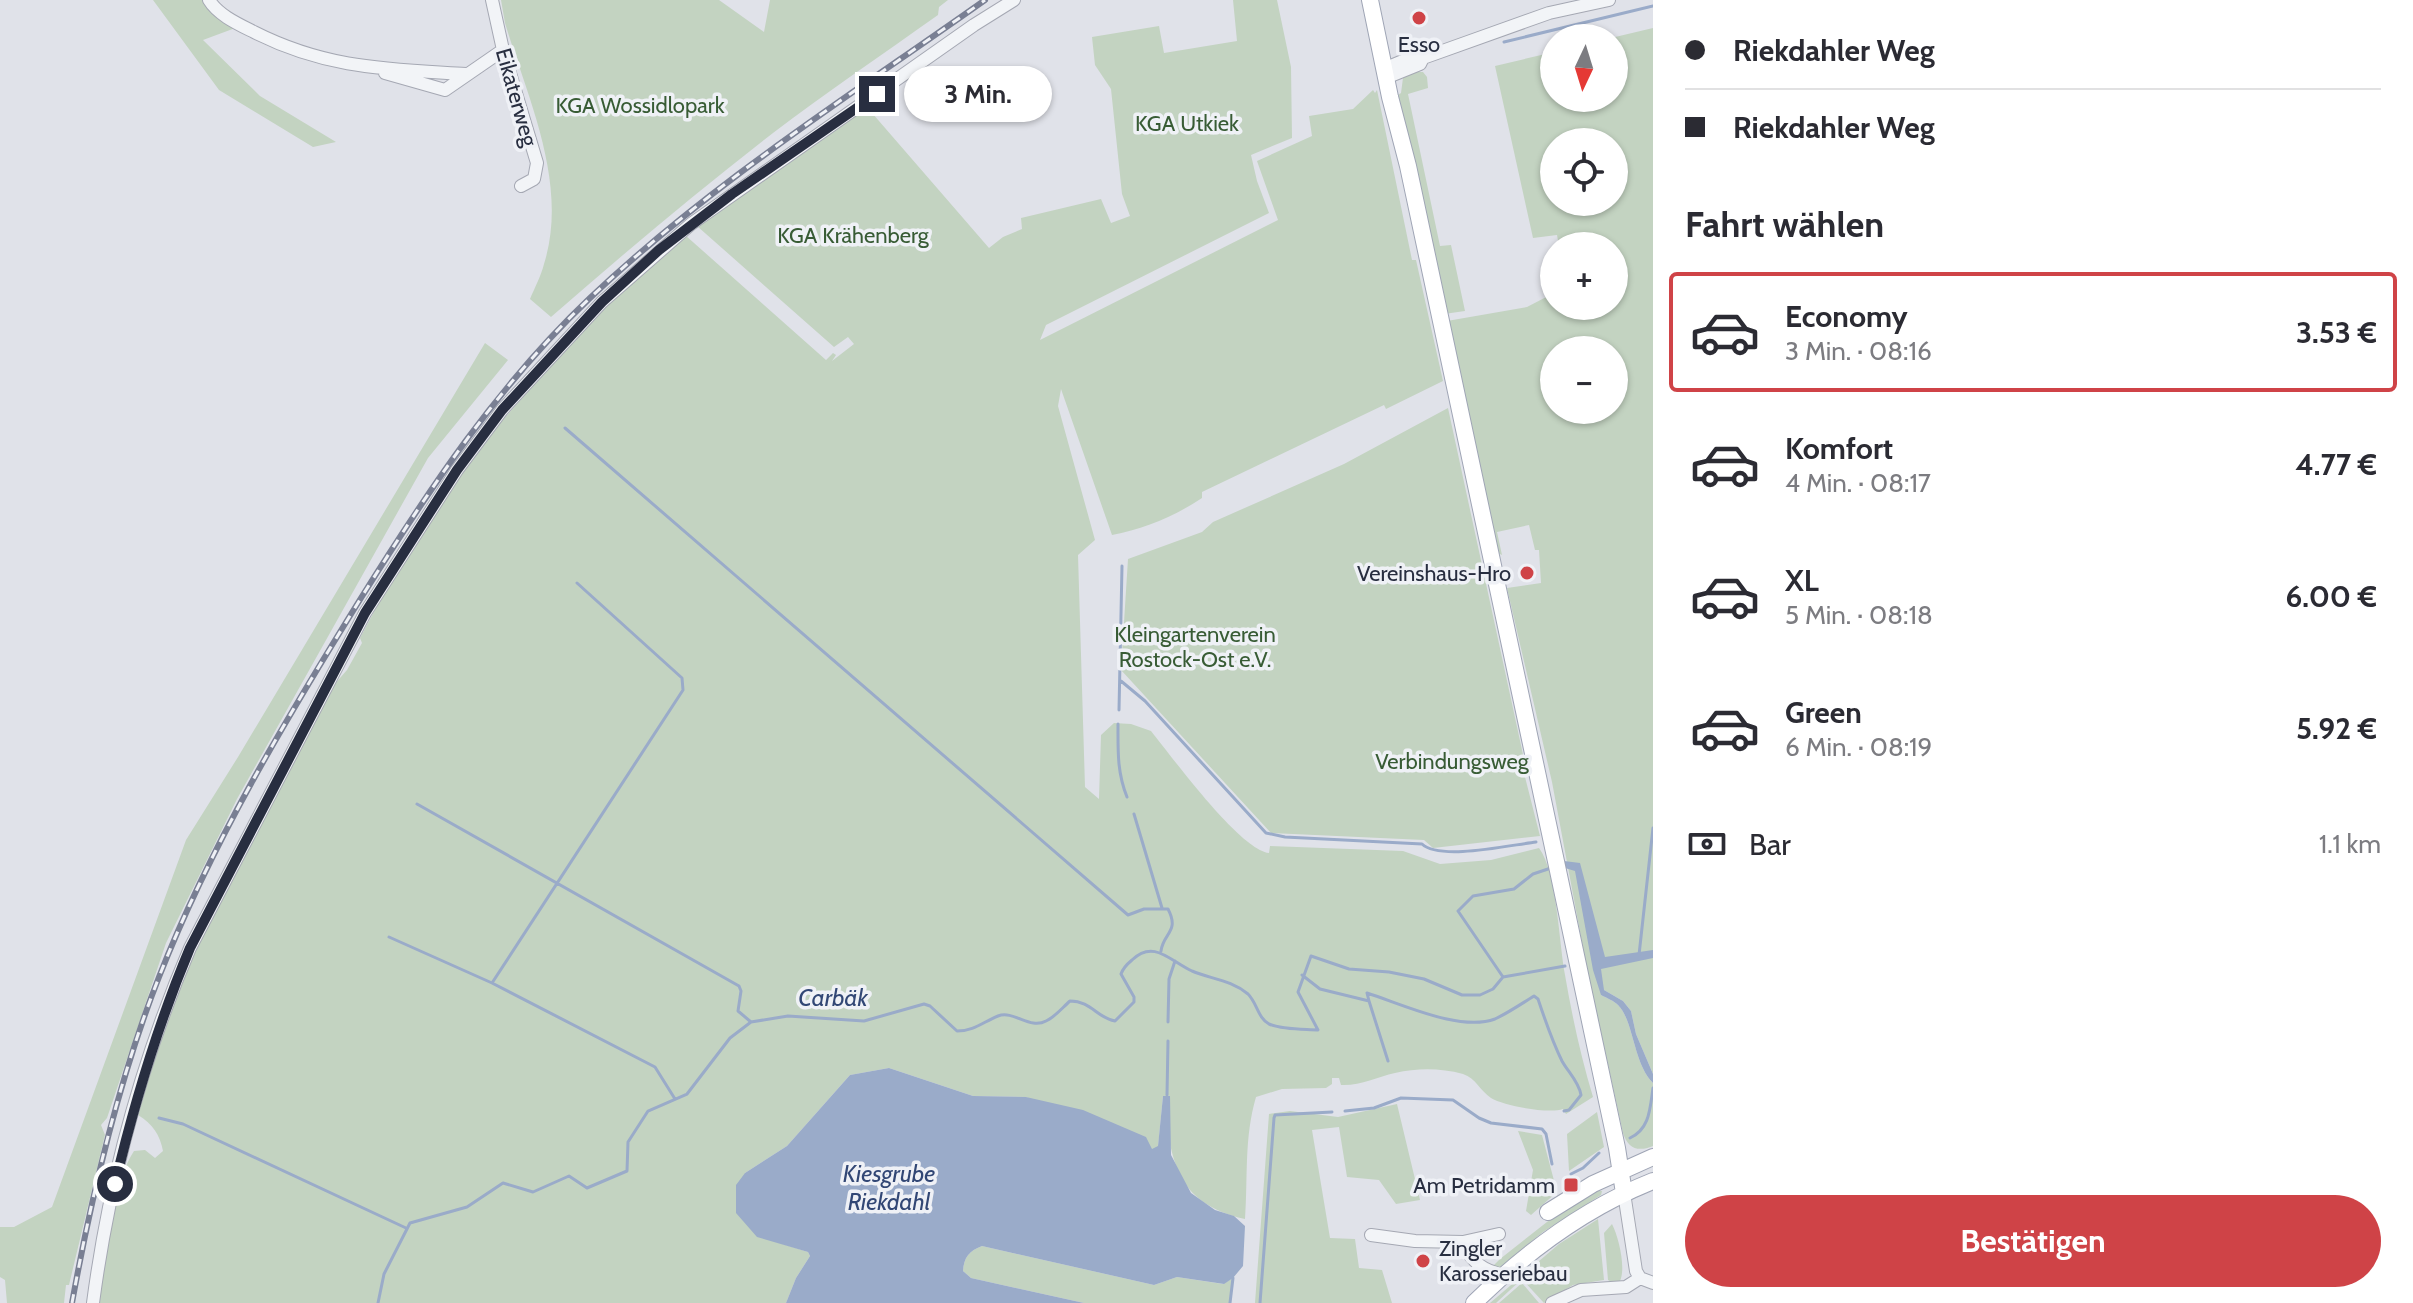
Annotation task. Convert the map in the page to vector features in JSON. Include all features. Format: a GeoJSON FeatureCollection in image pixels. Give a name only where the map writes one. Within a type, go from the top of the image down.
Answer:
{"type":"FeatureCollection","features":[{"type":"Feature","properties":{"kind":"main road"},"geometry":{"type":"LineString","coordinates":[[1370,0],[1395,96],[1394,106],[1624,1193]]}},
{"type":"Feature","properties":{"kind":"main road"},"geometry":{"type":"LineString","coordinates":[[1548,1212],[1620,1170],[1653,1157]]}},
{"type":"Feature","properties":{"kind":"main road"},"geometry":{"type":"LineString","coordinates":[[1474,1303],[1560,1230],[1624,1193],[1653,1181]]}},
{"type":"Feature","properties":{"kind":"street"},"geometry":{"type":"LineString","coordinates":[[209,0],[236,23],[302,54],[374,68],[466,74],[503,50]]}},
{"type":"Feature","properties":{"kind":"street","name":"Eikaterweg"},"geometry":{"type":"LineString","coordinates":[[492,0],[503,50],[537,163],[534,179],[521,186]]}},
{"type":"Feature","properties":{"kind":"street"},"geometry":{"type":"LineString","coordinates":[[93,1303],[100,1254],[125,1143],[163,1018],[190,948],[365,613],[457,470],[502,410],[550,357],[602,302],[659,250],[732,194],[1014,0]]}},
{"type":"Feature","properties":{"kind":"street"},"geometry":{"type":"LineString","coordinates":[[1387,72],[1420,64],[1423,58],[1473,38],[1549,13],[1609,0]]}},
{"type":"Feature","properties":{"kind":"street"},"geometry":{"type":"LineString","coordinates":[[1624,1193],[1634,1262],[1640,1278],[1653,1283]]}},
{"type":"Feature","properties":{"kind":"street"},"geometry":{"type":"LineString","coordinates":[[1371,1235],[1415,1241],[1463,1242],[1499,1234]]}},
{"type":"Feature","properties":{"kind":"street"},"geometry":{"type":"LineString","coordinates":[[1463,1242],[1472,1260],[1504,1275]]}},
{"type":"Feature","properties":{"kind":"street"},"geometry":{"type":"LineString","coordinates":[[1552,1303],[1581,1290],[1626,1287],[1640,1278]]}},
{"type":"Feature","properties":{"kind":"green space"},"geometry":{"type":"Polygon","coordinates":[[[153,0],[209,0],[238,27],[203,40],[260,96],[336,142],[313,147],[219,90],[153,0]]]}},
{"type":"Feature","properties":{"kind":"green space","name":"KGA Wossidlopark"},"geometry":{"type":"Polygon","coordinates":[[[501,0],[719,0],[764,32],[770,0],[948,0],[939,7],[938,15],[793,118],[716,178],[551,317],[530,299],[543,268],[550,234],[552,203],[549,173],[501,0]]]}},
{"type":"Feature","properties":{"kind":"green space"},"geometry":{"type":"Polygon","coordinates":[[[1233,0],[1277,0],[1291,67],[1292,138],[1251,155],[1269,213],[1046,325],[1040,340],[1278,220],[1257,161],[1312,136],[1309,116],[1353,109],[1373,90],[1375,93],[1377,90],[1412,260],[1416,260],[1443,381],[1386,409],[1384,405],[1202,492],[1202,498],[1170,516],[1112,535],[1061,389],[1058,406],[1095,540],[1078,555],[1085,787],[1099,799],[1101,735],[1114,723],[1131,724],[1151,731],[1224,820],[1256,848],[1269,853],[1270,846],[1403,851],[1440,864],[1491,860],[1539,848],[1554,890],[1571,1006],[1593,1097],[1566,1114],[1563,1109],[1548,1111],[1527,1108],[1491,1098],[1463,1074],[1429,1069],[1395,1073],[1348,1085],[1341,1085],[1339,1078],[1332,1078],[1332,1084],[1326,1088],[1282,1089],[1256,1097],[1248,1143],[1245,1219],[1221,1212],[1203,1202],[1180,1175],[1169,1140],[1163,1096],[1158,1147],[1152,1150],[1026,1097],[973,1096],[889,1068],[850,1075],[787,1146],[745,1173],[757,1236],[808,1252],[810,1256],[796,1278],[786,1303],[100,1303],[109,1224],[126,1166],[134,1151],[145,1150],[155,1158],[163,1151],[155,1130],[138,1115],[146,1079],[205,930],[333,686],[347,670],[362,643],[360,638],[386,589],[454,484],[499,424],[597,314],[685,235],[826,360],[833,353],[836,355],[832,361],[854,344],[848,337],[834,347],[697,226],[866,106],[989,248],[1003,237],[1022,229],[1021,218],[1101,199],[1111,223],[1130,216],[1122,194],[1111,89],[1095,65],[1092,37],[1159,26],[1164,53],[1237,41],[1233,0]]]}},
{"type":"Feature","properties":{"kind":"green space"},"geometry":{"type":"Polygon","coordinates":[[[1653,28],[1653,1074],[1636,1034],[1631,1011],[1623,1001],[1604,990],[1601,995],[1623,1012],[1641,1065],[1653,1083],[1653,1146],[1643,1149],[1631,1146],[1623,1133],[1587,969],[1552,782],[1507,588],[1541,583],[1539,550],[1535,550],[1529,525],[1497,532],[1502,555],[1494,551],[1447,321],[1527,307],[1540,300],[1540,320],[1628,320],[1628,232],[1540,232],[1540,237],[1533,238],[1495,66],[1540,55],[1540,112],[1628,112],[1628,34],[1653,28]]]}},
{"type":"Feature","properties":{"kind":"green space"},"geometry":{"type":"Polygon","coordinates":[[[1423,72],[1427,77],[1428,88],[1408,94],[1440,246],[1451,245],[1465,311],[1444,314],[1398,95],[1403,78],[1423,72]]]}},
{"type":"Feature","properties":{"kind":"green space"},"geometry":{"type":"Polygon","coordinates":[[[485,343],[508,360],[428,458],[237,799],[166,943],[107,1118],[101,1125],[105,1135],[64,1303],[7,1303],[5,1280],[0,1277],[0,1227],[14,1227],[52,1207],[186,840],[485,343]]]}},
{"type":"Feature","properties":{"kind":"green space"},"geometry":{"type":"Polygon","coordinates":[[[1448,408],[1540,836],[1433,848],[1424,840],[1271,833],[1121,670],[1128,559],[1202,532],[1213,522],[1344,464],[1448,408]]]}},
{"type":"Feature","properties":{"kind":"green space"},"geometry":{"type":"Polygon","coordinates":[[[1397,1104],[1420,1200],[1396,1204],[1379,1180],[1347,1177],[1339,1127],[1312,1130],[1330,1238],[1355,1239],[1359,1268],[1382,1270],[1392,1303],[1255,1303],[1269,1114],[1290,1111],[1338,1117],[1397,1104]]]}},
{"type":"Feature","properties":{"kind":"green space"},"geometry":{"type":"Polygon","coordinates":[[[1597,1112],[1604,1147],[1569,1171],[1567,1134],[1597,1112]]]}},
{"type":"Feature","properties":{"kind":"green space"},"geometry":{"type":"Polygon","coordinates":[[[1518,1131],[1542,1135],[1557,1192],[1531,1215],[1526,1211],[1533,1170],[1518,1131]]]}},
{"type":"Feature","properties":{"kind":"green space"},"geometry":{"type":"Polygon","coordinates":[[[1595,1191],[1602,1191],[1601,1195],[1543,1232],[1499,1268],[1492,1267],[1561,1211],[1595,1191]]]}},
{"type":"Feature","properties":{"kind":"green space"},"geometry":{"type":"Polygon","coordinates":[[[1598,1219],[1604,1280],[1573,1285],[1544,1303],[1522,1279],[1496,1303],[1490,1303],[1559,1244],[1598,1219]]]}},
{"type":"Feature","properties":{"kind":"green space"},"geometry":{"type":"Polygon","coordinates":[[[1612,1224],[1622,1261],[1620,1281],[1613,1283],[1608,1280],[1604,1233],[1612,1224]]]}},
{"type":"Feature","properties":{"kind":"green space"},"geometry":{"type":"Polygon","coordinates":[[[982,1246],[1154,1285],[1177,1277],[1223,1284],[1233,1278],[1230,1303],[1084,1303],[971,1278],[963,1271],[966,1258],[982,1246]]]}},
{"type":"Feature","properties":{"kind":"green space"},"geometry":{"type":"Polygon","coordinates":[[[1522,1283],[1539,1303],[1499,1303],[1522,1283]]]}},
{"type":"Feature","properties":{"kind":"water"},"geometry":{"type":"Polygon","coordinates":[[[1564,861],[1580,863],[1605,957],[1653,950],[1653,958],[1601,969],[1604,990],[1623,1001],[1631,1011],[1636,1034],[1653,1074],[1653,1083],[1641,1065],[1623,1012],[1601,995],[1593,970],[1575,871],[1565,868],[1564,861]]]}},
{"type":"Feature","properties":{"kind":"water","name":"Kiesgrube Riekdahl"},"geometry":{"type":"Polygon","coordinates":[[[889,1068],[973,1096],[1026,1097],[1083,1110],[1146,1137],[1152,1149],[1158,1146],[1163,1096],[1170,1096],[1171,1155],[1191,1193],[1215,1210],[1234,1216],[1245,1226],[1243,1266],[1224,1284],[1177,1277],[1154,1285],[982,1246],[966,1258],[963,1271],[971,1278],[1084,1303],[786,1303],[796,1278],[810,1256],[808,1252],[757,1237],[736,1213],[736,1185],[745,1173],[787,1146],[850,1075],[889,1068]]]}},
{"type":"Feature","properties":{"kind":"waterway"},"geometry":{"type":"LineString","coordinates":[[1504,42],[1653,6]]}},
{"type":"Feature","properties":{"kind":"waterway"},"geometry":{"type":"LineString","coordinates":[[565,428],[1128,915],[1144,909],[1168,909],[1172,928],[1161,951]]}},
{"type":"Feature","properties":{"kind":"waterway"},"geometry":{"type":"LineString","coordinates":[[1119,710],[1122,566]]}},
{"type":"Feature","properties":{"kind":"waterway"},"geometry":{"type":"LineString","coordinates":[[577,583],[682,678],[683,690],[492,983],[655,1067],[675,1099]]}},
{"type":"Feature","properties":{"kind":"waterway"},"geometry":{"type":"LineString","coordinates":[[1121,681],[1145,701],[1266,833],[1285,837],[1422,844],[1431,849],[1459,852],[1536,842]]}},
{"type":"Feature","properties":{"kind":"waterway"},"geometry":{"type":"LineString","coordinates":[[1118,724],[1120,770],[1127,797]]}},
{"type":"Feature","properties":{"kind":"waterway"},"geometry":{"type":"LineString","coordinates":[[417,804],[739,986],[738,1011],[751,1022]]}},
{"type":"Feature","properties":{"kind":"waterway"},"geometry":{"type":"LineString","coordinates":[[1134,814],[1162,908]]}},
{"type":"Feature","properties":{"kind":"waterway"},"geometry":{"type":"LineString","coordinates":[[1639,955],[1653,828]]}},
{"type":"Feature","properties":{"kind":"waterway"},"geometry":{"type":"LineString","coordinates":[[1503,977],[1458,911],[1473,896],[1514,889],[1533,874],[1551,868]]}},
{"type":"Feature","properties":{"kind":"waterway"},"geometry":{"type":"LineString","coordinates":[[389,937],[492,983]]}},
{"type":"Feature","properties":{"kind":"waterway","name":"Carbäk"},"geometry":{"type":"LineString","coordinates":[[378,1303],[384,1274],[410,1223],[467,1207],[503,1183],[533,1192],[569,1176],[587,1188],[627,1171],[628,1142],[648,1111],[687,1094],[730,1038],[751,1022],[788,1016],[864,1021],[924,1004],[957,1031],[963,1031],[1004,1015],[1040,1023],[1053,1017],[1070,1001],[1083,1004],[1115,1021],[1134,1002],[1121,974],[1132,960],[1148,951],[1162,954],[1192,971],[1241,989],[1269,1024],[1318,1030],[1298,992],[1311,956],[1349,969],[1424,979],[1462,995],[1480,995],[1493,989],[1503,977],[1565,966]]}},
{"type":"Feature","properties":{"kind":"waterway"},"geometry":{"type":"LineString","coordinates":[[1168,1022],[1169,979],[1175,961]]}},
{"type":"Feature","properties":{"kind":"waterway"},"geometry":{"type":"LineString","coordinates":[[1302,975],[1320,989],[1369,1001],[1388,1061]]}},
{"type":"Feature","properties":{"kind":"waterway"},"geometry":{"type":"LineString","coordinates":[[1369,1001],[1367,993],[1431,1015],[1481,1022],[1500,1017],[1534,996],[1538,999],[1562,1061],[1580,1090],[1581,1095],[1569,1110],[1564,1111]]}},
{"type":"Feature","properties":{"kind":"waterway"},"geometry":{"type":"LineString","coordinates":[[1167,1095],[1168,1041]]}},
{"type":"Feature","properties":{"kind":"waterway"},"geometry":{"type":"LineString","coordinates":[[1630,1138],[1645,1123],[1653,1088]]}},
{"type":"Feature","properties":{"kind":"waterway"},"geometry":{"type":"LineString","coordinates":[[1345,1111],[1374,1108],[1401,1098],[1453,1100],[1491,1123],[1542,1129],[1546,1134],[1552,1164]]}},
{"type":"Feature","properties":{"kind":"waterway"},"geometry":{"type":"LineString","coordinates":[[1260,1303],[1275,1115],[1332,1112]]}},
{"type":"Feature","properties":{"kind":"waterway"},"geometry":{"type":"LineString","coordinates":[[159,1118],[183,1124],[406,1228]]}},
{"type":"Feature","properties":{"kind":"waterway"},"geometry":{"type":"LineString","coordinates":[[1571,1174],[1599,1153]]}},
{"type":"Feature","properties":{"kind":"waterway"},"geometry":{"type":"LineString","coordinates":[[1230,1303],[1233,1278]]}},
{"type":"Feature","properties":{"kind":"railway"},"geometry":{"type":"LineString","coordinates":[[72,1303],[88,1220],[119,1097],[144,1016],[180,927],[226,831],[278,736],[361,598],[438,479],[524,367],[590,298],[636,256],[782,142],[985,0]]}},
{"type":"Feature","properties":{"kind":"place","name":"Esso"},"geometry":{"type":"Point","coordinates":[1419,18]}},
{"type":"Feature","properties":{"kind":"place","name":"Vereinshaus-Hro"},"geometry":{"type":"Point","coordinates":[1527,573]}},
{"type":"Feature","properties":{"kind":"place","name":"Am Petridamm"},"geometry":{"type":"Point","coordinates":[1571,1185]}},
{"type":"Feature","properties":{"kind":"place","name":"Zingler Karosseriebau"},"geometry":{"type":"Point","coordinates":[1423,1261]}},
{"type":"Feature","properties":{"kind":"route"},"geometry":{"type":"LineString","coordinates":[[115,1184],[145,1073],[190,948],[365,613],[457,470],[502,410],[550,357],[602,302],[659,250],[732,194],[877,94]]}},
{"type":"Feature","properties":{"kind":"park label","name":"KGA Utkiek"},"geometry":{"type":"Point","coordinates":[1187,123]}},
{"type":"Feature","properties":{"kind":"park label","name":"KGA Krähenberg"},"geometry":{"type":"Point","coordinates":[853,235]}},
{"type":"Feature","properties":{"kind":"park label","name":"Kleingartenverein Rostock-Ost e.V."},"geometry":{"type":"Point","coordinates":[1195,646]}},
{"type":"Feature","properties":{"kind":"park label","name":"Verbindungsweg"},"geometry":{"type":"Point","coordinates":[1452,761]}}]}
